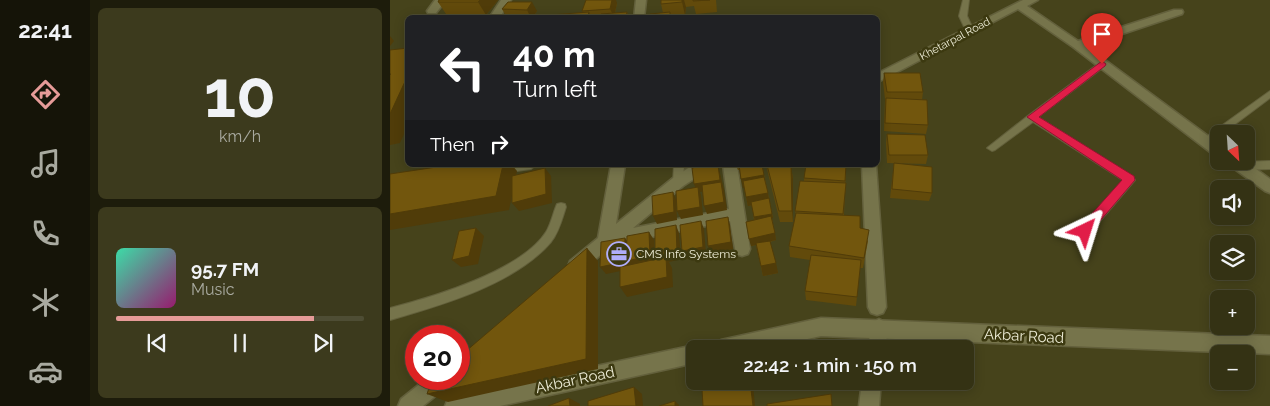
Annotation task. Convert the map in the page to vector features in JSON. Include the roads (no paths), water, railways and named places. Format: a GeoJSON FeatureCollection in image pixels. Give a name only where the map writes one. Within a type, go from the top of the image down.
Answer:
{"type":"FeatureCollection","features":[{"type":"Feature","properties":{"kind":"street"},"geometry":{"type":"LineString","coordinates":[[432,11],[441,0]]}},
{"type":"Feature","properties":{"kind":"street"},"geometry":{"type":"LineString","coordinates":[[496,15],[506,0]]}},
{"type":"Feature","properties":{"kind":"street"},"geometry":{"type":"LineString","coordinates":[[639,15],[641,0]]}},
{"type":"Feature","properties":{"kind":"street","name":"Khetarpal Road"},"geometry":{"type":"LineString","coordinates":[[880,77],[1019,5],[1033,0]]}},
{"type":"Feature","properties":{"kind":"street"},"geometry":{"type":"LineString","coordinates":[[1019,5],[1077,45],[1210,144]]}},
{"type":"Feature","properties":{"kind":"street"},"geometry":{"type":"LineString","coordinates":[[1077,45],[1178,12]]}},
{"type":"Feature","properties":{"kind":"street"},"geometry":{"type":"LineString","coordinates":[[606,240],[618,167]]}},
{"type":"Feature","properties":{"kind":"street"},"geometry":{"type":"LineString","coordinates":[[562,277],[678,182],[701,167]]}},
{"type":"Feature","properties":{"kind":"street"},"geometry":{"type":"LineString","coordinates":[[730,167],[742,249]]}},
{"type":"Feature","properties":{"kind":"street"},"geometry":{"type":"LineString","coordinates":[[869,167],[877,307]]}},
{"type":"Feature","properties":{"kind":"street"},"geometry":{"type":"LineString","coordinates":[[1246,170],[1270,187]]}},
{"type":"Feature","properties":{"kind":"street"},"geometry":{"type":"LineString","coordinates":[[606,240],[738,213]]}},
{"type":"Feature","properties":{"kind":"street","name":"Akbar Road"},"geometry":{"type":"LineString","coordinates":[[762,340],[821,327],[1270,345]]}},
{"type":"Feature","properties":{"kind":"street"},"geometry":{"type":"LineString","coordinates":[[877,340],[879,328]]}},
{"type":"Feature","properties":{"kind":"street","name":"Akbar Road"},"geometry":{"type":"LineString","coordinates":[[455,406],[686,356]]}},
{"type":"Feature","properties":{"kind":"street"},"geometry":{"type":"LineString","coordinates":[[408,406],[428,390]]}},
{"type":"Feature","properties":{"kind":"street"},"geometry":{"type":"LineString","coordinates":[[869,406],[871,390]]}},
{"type":"Feature","properties":{"kind":"lane"},"geometry":{"type":"LineString","coordinates":[[966,0],[963,16],[970,31]]}},
{"type":"Feature","properties":{"kind":"lane"},"geometry":{"type":"LineString","coordinates":[[992,148],[1102,64]]}},
{"type":"Feature","properties":{"kind":"lane"},"geometry":{"type":"LineString","coordinates":[[1206,141],[1270,94]]}},
{"type":"Feature","properties":{"kind":"lane"},"geometry":{"type":"LineString","coordinates":[[1032,117],[1130,180],[1085,231]]}},
{"type":"Feature","properties":{"kind":"lane"},"geometry":{"type":"LineString","coordinates":[[1255,165],[1270,165]]}},
{"type":"Feature","properties":{"kind":"lane"},"geometry":{"type":"LineString","coordinates":[[493,171],[518,167]]}},
{"type":"Feature","properties":{"kind":"lane"},"geometry":{"type":"LineString","coordinates":[[678,182],[679,167]]}},
{"type":"Feature","properties":{"kind":"lane"},"geometry":{"type":"LineString","coordinates":[[390,314],[456,293],[499,274],[527,258],[548,238],[560,207]]}},
{"type":"Feature","properties":{"kind":"place","name":"CMS Info Systems"},"geometry":{"type":"Point","coordinates":[619,254]}}]}
